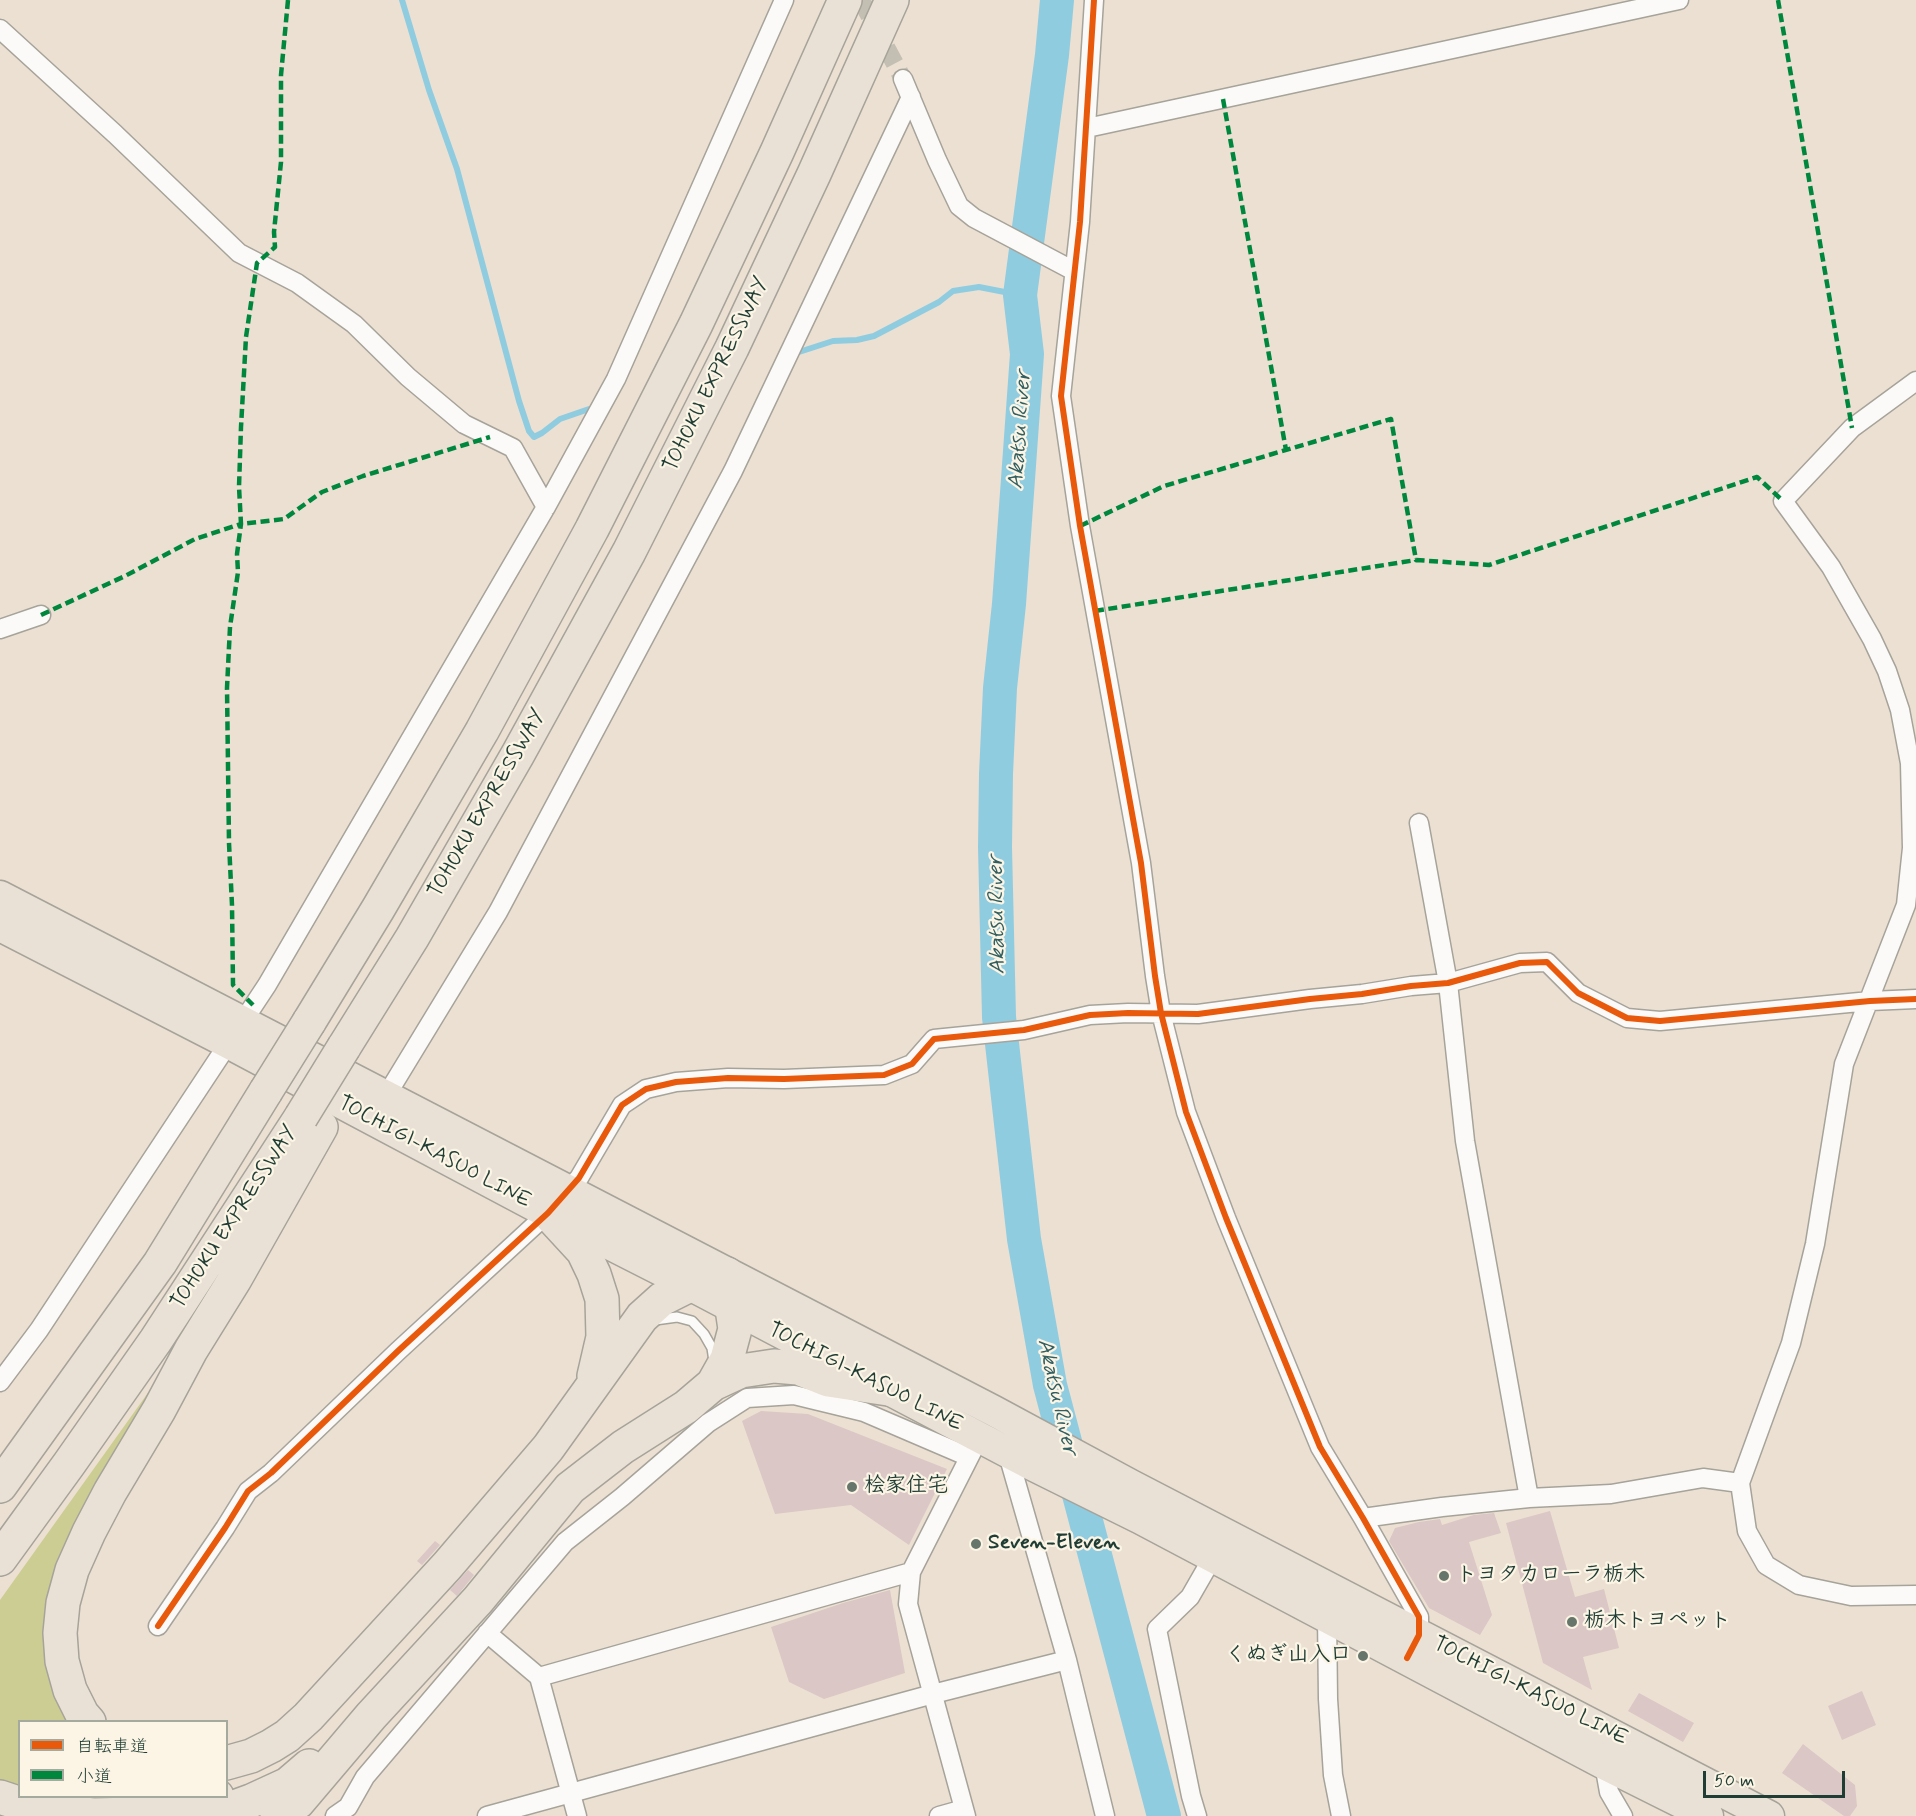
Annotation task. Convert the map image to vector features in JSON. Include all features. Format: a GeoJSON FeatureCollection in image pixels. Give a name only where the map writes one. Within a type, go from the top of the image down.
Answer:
{"type":"FeatureCollection","features":[{"type":"Feature","properties":{"kind":"highway","name":"TOHOKU EXPRESSWAY"},"geometry":{"type":"LineString","coordinates":[[0,1486],[159,1263],[378,909],[482,731],[592,529],[696,324],[845,0]]}},
{"type":"Feature","properties":{"kind":"highway","name":"TOHOKU EXPRESSWAY"},"geometry":{"type":"LineString","coordinates":[[0,1559],[311,1122],[352,1052],[412,938],[518,754],[629,552],[736,338],[814,174],[892,0]]}},
{"type":"Feature","properties":{"kind":"highway"},"geometry":{"type":"LineString","coordinates":[[87,1720],[70,1690],[62,1661],[60,1633],[63,1603],[72,1570],[110,1492],[235,1279],[311,1122]]}},
{"type":"Feature","properties":{"kind":"highway"},"geometry":{"type":"LineString","coordinates":[[558,1202],[594,1274],[602,1299],[603,1337],[592,1387]]}},
{"type":"Feature","properties":{"kind":"highway"},"geometry":{"type":"LineString","coordinates":[[228,1762],[251,1756],[287,1736],[308,1717],[447,1566],[541,1456],[642,1317],[662,1299],[690,1285],[727,1274],[735,1329],[727,1359],[713,1384]]}},
{"type":"Feature","properties":{"kind":"highway"},"geometry":{"type":"LineString","coordinates":[[277,1816],[298,1802],[371,1716],[478,1600],[570,1488],[623,1447],[686,1407],[713,1384],[741,1371],[774,1366],[798,1368],[828,1380],[888,1389]]}},
{"type":"Feature","properties":{"kind":"highway"},"geometry":{"type":"LineString","coordinates":[[0,1470],[40,1431]]}},
{"type":"Feature","properties":{"kind":"highway"},"geometry":{"type":"LineString","coordinates":[[228,1792],[265,1776],[301,1749],[319,1728],[341,1681]]}},
{"type":"Feature","properties":{"kind":"highway"},"geometry":{"type":"LineString","coordinates":[[210,1816],[288,1784],[371,1716]]}},
{"type":"Feature","properties":{"kind":"highway"},"geometry":{"type":"LineString","coordinates":[[0,1797],[56,1811],[93,1815],[170,1810],[213,1798]]}},
{"type":"Feature","properties":{"kind":"highway"},"geometry":{"type":"LineString","coordinates":[[0,1813],[8,1816]]}},
{"type":"Feature","properties":{"kind":"main road","name":"TOCHIGI-KASUO LINE"},"geometry":{"type":"LineString","coordinates":[[0,896],[235,1032],[558,1202],[727,1274],[1012,1437],[1139,1518],[1327,1616],[1413,1646]]}},
{"type":"Feature","properties":{"kind":"main road","name":"TOCHIGI-KASUO LINE"},"geometry":{"type":"LineString","coordinates":[[0,926],[235,1032],[386,1096],[690,1285],[888,1389],[975,1447],[1012,1437],[1131,1485],[1413,1646],[1610,1750],[1769,1816]]}},
{"type":"Feature","properties":{"kind":"main road","name":"TOCHIGI-KASUO LINE"},"geometry":{"type":"LineString","coordinates":[[1610,1750],[1708,1816]]}},
{"type":"Feature","properties":{"kind":"street"},"geometry":{"type":"LineString","coordinates":[[0,1382],[39,1330],[267,985],[546,507],[616,379],[784,0]]}},
{"type":"Feature","properties":{"kind":"street"},"geometry":{"type":"LineString","coordinates":[[1094,0],[1080,222],[1061,396],[1080,526],[1141,863],[1161,1013],[1186,1112],[1226,1218],[1320,1448],[1419,1617],[1413,1646]]}},
{"type":"Feature","properties":{"kind":"street"},"geometry":{"type":"LineString","coordinates":[[1086,128],[1679,0]]}},
{"type":"Feature","properties":{"kind":"street"},"geometry":{"type":"LineString","coordinates":[[0,29],[115,134],[239,253],[307,290],[354,324],[408,377],[464,424],[513,448],[546,507]]}},
{"type":"Feature","properties":{"kind":"street"},"geometry":{"type":"LineString","coordinates":[[903,79],[959,206],[974,218],[1074,271]]}},
{"type":"Feature","properties":{"kind":"street"},"geometry":{"type":"LineString","coordinates":[[386,1096],[498,912],[733,471],[911,97]]}},
{"type":"Feature","properties":{"kind":"street"},"geometry":{"type":"LineString","coordinates":[[1916,381],[1852,428],[1783,501],[1831,567],[1872,639],[1887,671],[1900,710],[1910,763],[1912,848],[1906,905],[1844,1064],[1815,1244],[1791,1343],[1740,1484],[1747,1532],[1766,1565],[1799,1585],[1851,1596],[1916,1595]]}},
{"type":"Feature","properties":{"kind":"street"},"geometry":{"type":"LineString","coordinates":[[0,629],[41,615]]}},
{"type":"Feature","properties":{"kind":"street"},"geometry":{"type":"LineString","coordinates":[[1419,823],[1448,983],[1465,1141],[1529,1498]]}},
{"type":"Feature","properties":{"kind":"street"},"geometry":{"type":"LineString","coordinates":[[158,1626],[248,1491],[271,1473],[558,1202],[579,1178],[622,1105],[646,1089],[676,1082],[707,1080],[884,1075],[912,1064],[934,1039],[1024,1030],[1090,1015],[1198,1014],[1448,983],[1520,963],[1547,962],[1578,993],[1627,1018],[1660,1021],[1870,1001],[1916,999]]}},
{"type":"Feature","properties":{"kind":"street"},"geometry":{"type":"LineString","coordinates":[[335,1816],[348,1807],[365,1777],[565,1542],[622,1497],[708,1423],[747,1398],[794,1395],[864,1412],[975,1447],[911,1572],[908,1604],[965,1813],[939,1816]]}},
{"type":"Feature","properties":{"kind":"street"},"geometry":{"type":"LineString","coordinates":[[1012,1437],[1105,1816]]}},
{"type":"Feature","properties":{"kind":"street"},"geometry":{"type":"LineString","coordinates":[[1363,1518],[1529,1498],[1611,1494],[1703,1478],[1740,1484]]}},
{"type":"Feature","properties":{"kind":"street"},"geometry":{"type":"LineString","coordinates":[[1197,1816],[1157,1629],[1190,1597],[1213,1557]]}},
{"type":"Feature","properties":{"kind":"street"},"geometry":{"type":"LineString","coordinates":[[539,1677],[911,1572]]}},
{"type":"Feature","properties":{"kind":"street"},"geometry":{"type":"LineString","coordinates":[[1327,1616],[1328,1699],[1333,1775],[1341,1816]]}},
{"type":"Feature","properties":{"kind":"street"},"geometry":{"type":"LineString","coordinates":[[487,1633],[539,1677],[577,1816]]}},
{"type":"Feature","properties":{"kind":"street"},"geometry":{"type":"LineString","coordinates":[[487,1816],[933,1694],[1067,1660]]}},
{"type":"Feature","properties":{"kind":"street"},"geometry":{"type":"LineString","coordinates":[[1610,1750],[1609,1792],[1623,1816]]}},
{"type":"Feature","properties":{"kind":"lane"},"geometry":{"type":"LineString","coordinates":[[629,1334],[656,1319],[677,1317],[692,1322],[704,1334],[712,1348],[715,1363],[713,1384]]}},
{"type":"Feature","properties":{"kind":"green space"},"geometry":{"type":"Polygon","coordinates":[[[170,1362],[61,1578],[76,1720],[18,1720],[18,1786],[0,1780],[0,1600],[170,1362]]]}},
{"type":"Feature","properties":{"kind":"building","name":"桧家住宅"},"geometry":{"type":"Polygon","coordinates":[[[761,1411],[808,1414],[947,1469],[909,1545],[851,1505],[775,1514],[742,1421],[761,1411]]]}},
{"type":"Feature","properties":{"kind":"building","name":"栃木トヨペット"},"geometry":{"type":"Polygon","coordinates":[[[1550,1511],[1575,1597],[1604,1589],[1619,1648],[1583,1657],[1592,1690],[1543,1663],[1506,1523],[1550,1511]]]}},
{"type":"Feature","properties":{"kind":"building","name":"トヨタカローラ栃木"},"geometry":{"type":"Polygon","coordinates":[[[1494,1513],[1501,1533],[1469,1542],[1492,1615],[1480,1635],[1429,1608],[1389,1541],[1395,1528],[1440,1519],[1442,1525],[1474,1515],[1494,1513]]]}},
{"type":"Feature","properties":{"kind":"building"},"geometry":{"type":"Polygon","coordinates":[[[435,1541],[440,1545],[422,1565],[417,1561],[435,1541]]]}},
{"type":"Feature","properties":{"kind":"building"},"geometry":{"type":"Polygon","coordinates":[[[468,1570],[474,1575],[457,1596],[450,1590],[468,1570]]]}},
{"type":"Feature","properties":{"kind":"building"},"geometry":{"type":"Polygon","coordinates":[[[890,1590],[905,1673],[824,1699],[789,1682],[771,1627],[890,1590]]]}},
{"type":"Feature","properties":{"kind":"building"},"geometry":{"type":"Polygon","coordinates":[[[1862,1691],[1876,1725],[1842,1740],[1828,1706],[1862,1691]]]}},
{"type":"Feature","properties":{"kind":"building"},"geometry":{"type":"Polygon","coordinates":[[[1639,1693],[1694,1723],[1683,1742],[1628,1711],[1639,1693]]]}},
{"type":"Feature","properties":{"kind":"building"},"geometry":{"type":"Polygon","coordinates":[[[1803,1744],[1855,1785],[1857,1806],[1850,1816],[1844,1816],[1782,1773],[1803,1744]]]}},
{"type":"Feature","properties":{"kind":"waterway"},"geometry":{"type":"LineString","coordinates":[[402,0],[429,90],[457,169],[529,431],[534,437],[560,419],[589,409]]}},
{"type":"Feature","properties":{"kind":"waterway","name":"Akatsu River"},"geometry":{"type":"LineString","coordinates":[[1057,0],[1052,55],[1020,295],[1027,354],[1009,604],[1000,688],[996,774],[995,847],[999,1017],[1024,1239],[1050,1385],[1164,1816]]}},
{"type":"Feature","properties":{"kind":"waterway"},"geometry":{"type":"LineString","coordinates":[[799,352],[833,341],[857,340],[874,336],[939,302],[953,291],[979,287],[1020,295]]}},
{"type":"Feature","properties":{"kind":"tunnel"},"geometry":{"type":"LineString","coordinates":[[861,0],[903,79]]}},
{"type":"Feature","properties":{"kind":"marked path"},"geometry":{"type":"LineString","coordinates":[[288,0],[281,75],[281,162],[274,232],[275,247],[257,263],[246,337],[239,487],[241,524],[284,519],[322,492],[363,476],[490,437]]}},
{"type":"Feature","properties":{"kind":"marked path"},"geometry":{"type":"LineString","coordinates":[[1778,0],[1852,428]]}},
{"type":"Feature","properties":{"kind":"marked path"},"geometry":{"type":"LineString","coordinates":[[1223,99],[1286,450]]}},
{"type":"Feature","properties":{"kind":"marked path"},"geometry":{"type":"LineString","coordinates":[[1080,526],[1164,486],[1391,419],[1416,560],[1489,565],[1757,477],[1783,501]]}},
{"type":"Feature","properties":{"kind":"marked path"},"geometry":{"type":"LineString","coordinates":[[41,615],[125,576],[195,539],[241,524],[237,554],[238,572],[230,627],[227,688],[229,843],[233,985],[253,1005]]}},
{"type":"Feature","properties":{"kind":"marked path"},"geometry":{"type":"LineString","coordinates":[[1095,611],[1416,560]]}},
{"type":"Feature","properties":{"kind":"cycle path"},"geometry":{"type":"LineString","coordinates":[[1094,0],[1080,222],[1061,396],[1080,526],[1141,863],[1161,1013],[1186,1112],[1226,1218],[1320,1447],[1419,1617],[1419,1635],[1407,1658]]}},
{"type":"Feature","properties":{"kind":"cycle path"},"geometry":{"type":"LineString","coordinates":[[158,1626],[248,1491],[271,1473],[398,1351],[548,1213],[579,1178],[622,1105],[646,1089],[676,1082],[728,1078],[784,1079],[884,1075],[912,1064],[934,1039],[1024,1030],[1090,1015],[1198,1014],[1448,983],[1520,963],[1547,962],[1578,993],[1627,1018],[1660,1021],[1870,1001],[1916,999]]}},
{"type":"Feature","properties":{"kind":"place","name":"桧家住宅"},"geometry":{"type":"Point","coordinates":[852,1487]}},
{"type":"Feature","properties":{"kind":"place","name":"Seven-Eleven"},"geometry":{"type":"Point","coordinates":[976,1544]}},
{"type":"Feature","properties":{"kind":"place","name":"トヨタカローラ栃木"},"geometry":{"type":"Point","coordinates":[1444,1576]}},
{"type":"Feature","properties":{"kind":"place","name":"栃木トヨペット"},"geometry":{"type":"Point","coordinates":[1572,1622]}},
{"type":"Feature","properties":{"kind":"place","name":"くぬぎ山入口"},"geometry":{"type":"Point","coordinates":[1363,1656]}}]}
